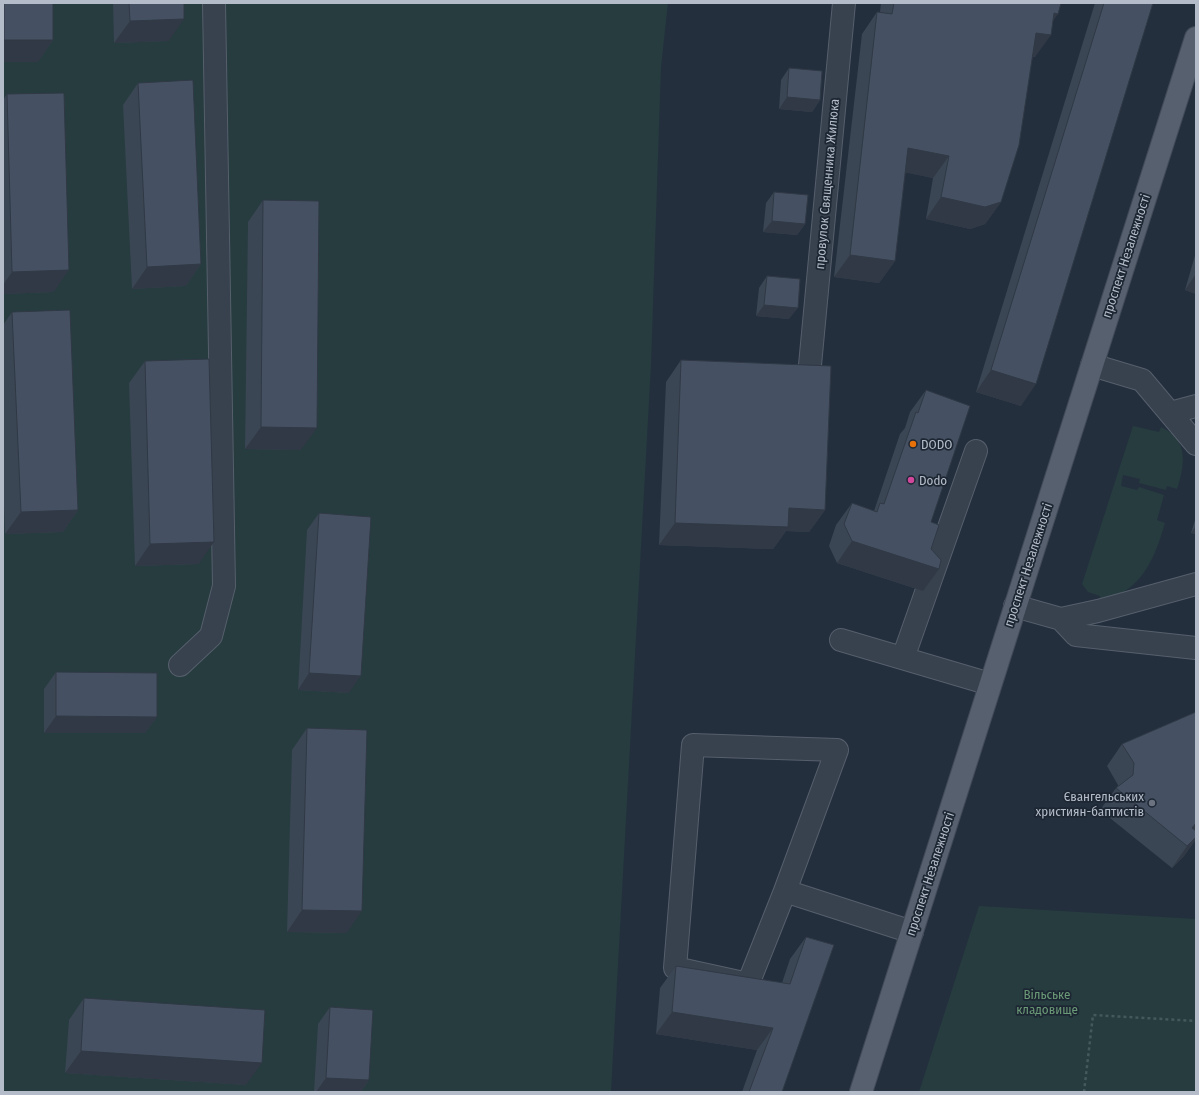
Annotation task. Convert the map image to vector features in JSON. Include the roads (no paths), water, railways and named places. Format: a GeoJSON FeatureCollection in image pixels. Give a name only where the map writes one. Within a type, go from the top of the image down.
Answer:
{"type":"FeatureCollection","features":[{"type":"Feature","properties":{"kind":"main road","name":"проспект Незалежності"},"geometry":{"type":"LineString","coordinates":[[861,1092],[1196,38]]}},
{"type":"Feature","properties":{"kind":"street"},"geometry":{"type":"LineString","coordinates":[[180,664],[211,636],[224,586],[214,3]]}},
{"type":"Feature","properties":{"kind":"street","name":"провулок Священника Жилюка"},"geometry":{"type":"LineString","coordinates":[[810,365],[844,3]]}},
{"type":"Feature","properties":{"kind":"street"},"geometry":{"type":"LineString","coordinates":[[1092,364],[1142,380],[1196,444]]}},
{"type":"Feature","properties":{"kind":"street"},"geometry":{"type":"LineString","coordinates":[[1170,413],[1196,406]]}},
{"type":"Feature","properties":{"kind":"street"},"geometry":{"type":"LineString","coordinates":[[904,658],[976,452]]}},
{"type":"Feature","properties":{"kind":"street"},"geometry":{"type":"LineString","coordinates":[[1015,606],[1061,619],[1098,611],[1196,584]]}},
{"type":"Feature","properties":{"kind":"street"},"geometry":{"type":"LineString","coordinates":[[1061,619],[1076,635],[1196,648]]}},
{"type":"Feature","properties":{"kind":"street"},"geometry":{"type":"LineString","coordinates":[[841,640],[990,684]]}},
{"type":"Feature","properties":{"kind":"street"},"geometry":{"type":"LineString","coordinates":[[694,745],[837,750],[785,891],[748,984],[675,968],[694,745]]}},
{"type":"Feature","properties":{"kind":"street"},"geometry":{"type":"LineString","coordinates":[[785,891],[912,932]]}},
{"type":"Feature","properties":{"kind":"place","name":"DODO"},"geometry":{"type":"Point","coordinates":[913,444]}},
{"type":"Feature","properties":{"kind":"place","name":"Dodo"},"geometry":{"type":"Point","coordinates":[911,480]}},
{"type":"Feature","properties":{"kind":"place","name":"Євангельських християн-баптистів"},"geometry":{"type":"Point","coordinates":[1152,803]}},
{"type":"Feature","properties":{"kind":"park label","name":"Вільське кладовище"},"geometry":{"type":"Point","coordinates":[1047,1002]}}]}
